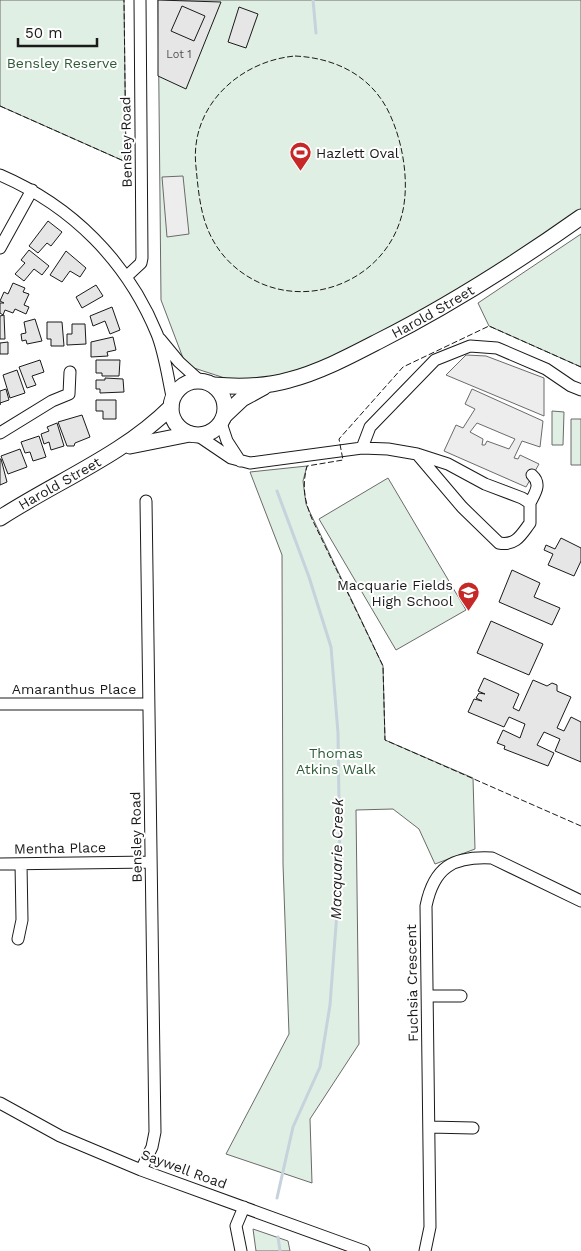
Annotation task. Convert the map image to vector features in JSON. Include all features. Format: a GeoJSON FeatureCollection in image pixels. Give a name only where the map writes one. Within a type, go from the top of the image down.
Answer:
{"type":"FeatureCollection","features":[{"type":"Feature","properties":{"kind":"main road","name":"Harold Street"},"geometry":{"type":"LineString","coordinates":[[222,419],[247,396],[273,384],[312,373],[412,324],[502,272],[581,217]]}},
{"type":"Feature","properties":{"kind":"main road","name":"Harold Street"},"geometry":{"type":"LineString","coordinates":[[206,383],[273,384]]}},
{"type":"Feature","properties":{"kind":"main road"},"geometry":{"type":"LineString","coordinates":[[206,383],[218,390],[224,402],[222,419],[210,432],[193,434],[184,431],[174,421],[172,404],[183,386],[206,383]]}},
{"type":"Feature","properties":{"kind":"main road","name":"Harold Street"},"geometry":{"type":"LineString","coordinates":[[0,518],[119,449],[145,431],[172,404]]}},
{"type":"Feature","properties":{"kind":"main road","name":"Harold Street"},"geometry":{"type":"LineString","coordinates":[[119,449],[193,434]]}},
{"type":"Feature","properties":{"kind":"street","name":"Bensley Road"},"geometry":{"type":"LineString","coordinates":[[126,277],[141,263],[142,258],[140,0]]}},
{"type":"Feature","properties":{"kind":"street"},"geometry":{"type":"LineString","coordinates":[[0,175],[32,190],[56,205],[86,229],[105,249],[126,277],[158,336],[179,362],[206,383]]}},
{"type":"Feature","properties":{"kind":"street"},"geometry":{"type":"LineString","coordinates":[[0,248],[32,190]]}},
{"type":"Feature","properties":{"kind":"street"},"geometry":{"type":"LineString","coordinates":[[158,336],[172,404]]}},
{"type":"Feature","properties":{"kind":"street"},"geometry":{"type":"LineString","coordinates":[[362,448],[370,427],[435,360],[470,346],[497,348],[546,369],[576,388]]}},
{"type":"Feature","properties":{"kind":"street"},"geometry":{"type":"LineString","coordinates":[[0,433],[52,401],[69,394],[70,372]]}},
{"type":"Feature","properties":{"kind":"street"},"geometry":{"type":"LineString","coordinates":[[222,419],[227,441],[240,461]]}},
{"type":"Feature","properties":{"kind":"street"},"geometry":{"type":"LineString","coordinates":[[193,434],[223,454],[250,463],[271,462],[341,449],[388,449],[417,454],[448,464],[485,484],[530,503]]}},
{"type":"Feature","properties":{"kind":"street"},"geometry":{"type":"LineString","coordinates":[[417,454],[462,508],[499,543],[507,544],[519,538],[530,523],[530,503],[537,489],[537,481],[532,475]]}},
{"type":"Feature","properties":{"kind":"street","name":"Bensley Road"},"geometry":{"type":"LineString","coordinates":[[141,1170],[152,1147],[155,1132],[146,501]]}},
{"type":"Feature","properties":{"kind":"street","name":"Amaranthus Place"},"geometry":{"type":"LineString","coordinates":[[0,704],[148,704]]}},
{"type":"Feature","properties":{"kind":"street","name":"Fuchsia Crescent"},"geometry":{"type":"LineString","coordinates":[[425,1251],[430,1227],[426,906],[429,892],[436,876],[448,864],[463,859],[492,858],[581,901]]}},
{"type":"Feature","properties":{"kind":"street","name":"Mentha Place"},"geometry":{"type":"LineString","coordinates":[[0,864],[151,862]]}},
{"type":"Feature","properties":{"kind":"street"},"geometry":{"type":"LineString","coordinates":[[18,939],[22,920],[21,864]]}},
{"type":"Feature","properties":{"kind":"street"},"geometry":{"type":"LineString","coordinates":[[428,996],[462,996]]}},
{"type":"Feature","properties":{"kind":"street","name":"Saywell Road"},"geometry":{"type":"LineString","coordinates":[[0,1103],[60,1136],[141,1170],[244,1207],[351,1249],[364,1251]]}},
{"type":"Feature","properties":{"kind":"street"},"geometry":{"type":"LineString","coordinates":[[429,1127],[472,1128]]}},
{"type":"Feature","properties":{"kind":"street"},"geometry":{"type":"LineString","coordinates":[[241,1251],[236,1226],[244,1207]]}},
{"type":"Feature","properties":{"kind":"green space","name":"Bensley Reserve"},"geometry":{"type":"Polygon","coordinates":[[[0,0],[124,0],[126,162],[0,106],[0,0]]]}},
{"type":"Feature","properties":{"kind":"green space"},"geometry":{"type":"Polygon","coordinates":[[[158,0],[581,0],[581,210],[473,285],[334,358],[296,372],[237,382],[194,368],[183,358],[161,300],[158,0]]]}},
{"type":"Feature","properties":{"kind":"green space"},"geometry":{"type":"Polygon","coordinates":[[[581,234],[581,367],[489,326],[478,303],[581,234]]]}},
{"type":"Feature","properties":{"kind":"green space"},"geometry":{"type":"Polygon","coordinates":[[[552,411],[564,412],[563,445],[552,445],[552,411]]]}},
{"type":"Feature","properties":{"kind":"green space"},"geometry":{"type":"Polygon","coordinates":[[[571,419],[581,419],[581,465],[571,465],[571,419]]]}},
{"type":"Feature","properties":{"kind":"green space","name":"Thomas Atkins Walk"},"geometry":{"type":"Polygon","coordinates":[[[307,466],[303,481],[306,504],[383,666],[385,740],[473,778],[475,849],[435,864],[419,829],[393,809],[356,810],[359,1044],[310,1119],[312,1183],[226,1154],[289,1034],[283,864],[282,555],[250,472],[307,466]]]}},
{"type":"Feature","properties":{"kind":"green space"},"geometry":{"type":"Polygon","coordinates":[[[388,478],[466,610],[396,650],[319,519],[388,478]]]}},
{"type":"Feature","properties":{"kind":"green space"},"geometry":{"type":"Polygon","coordinates":[[[253,1229],[288,1241],[290,1251],[256,1251],[253,1229]]]}},
{"type":"Feature","properties":{"kind":"shaded area"},"geometry":{"type":"Polygon","coordinates":[[[183,176],[189,234],[167,237],[162,177],[183,176]]]}},
{"type":"Feature","properties":{"kind":"shaded area"},"geometry":{"type":"Polygon","coordinates":[[[466,355],[486,356],[544,378],[544,416],[446,375],[466,355]]]}},
{"type":"Feature","properties":{"kind":"shaded area"},"geometry":{"type":"Polygon","coordinates":[[[472,389],[543,421],[540,447],[522,441],[514,458],[518,459],[520,455],[539,464],[526,487],[444,451],[456,425],[463,428],[475,409],[465,404],[472,389]],[[477,423],[470,432],[483,439],[482,445],[485,445],[487,441],[509,449],[515,439],[477,423]]]}},
{"type":"Feature","properties":{"kind":"building"},"geometry":{"type":"Polygon","coordinates":[[[158,0],[221,2],[186,89],[158,76],[158,0]]]}},
{"type":"Feature","properties":{"kind":"building"},"geometry":{"type":"Polygon","coordinates":[[[182,6],[205,16],[194,41],[171,31],[182,6]]]}},
{"type":"Feature","properties":{"kind":"building"},"geometry":{"type":"Polygon","coordinates":[[[239,7],[258,14],[246,48],[228,42],[239,7]]]}},
{"type":"Feature","properties":{"kind":"building"},"geometry":{"type":"Polygon","coordinates":[[[48,221],[62,232],[51,246],[47,243],[38,253],[29,246],[48,221]]]}},
{"type":"Feature","properties":{"kind":"building"},"geometry":{"type":"Polygon","coordinates":[[[29,250],[49,266],[42,275],[34,269],[24,281],[15,274],[25,263],[21,260],[29,250]]]}},
{"type":"Feature","properties":{"kind":"building"},"geometry":{"type":"Polygon","coordinates":[[[66,251],[86,268],[80,277],[70,271],[62,282],[50,275],[66,251]]]}},
{"type":"Feature","properties":{"kind":"building"},"geometry":{"type":"Polygon","coordinates":[[[13,283],[25,288],[23,292],[29,294],[24,305],[29,307],[26,314],[15,309],[13,313],[5,310],[3,315],[0,313],[0,303],[4,303],[0,301],[4,292],[8,294],[13,283]]]}},
{"type":"Feature","properties":{"kind":"building"},"geometry":{"type":"Polygon","coordinates":[[[96,285],[103,296],[82,308],[76,297],[96,285]]]}},
{"type":"Feature","properties":{"kind":"building"},"geometry":{"type":"Polygon","coordinates":[[[112,307],[120,330],[110,334],[105,321],[93,326],[90,316],[112,307]]]}},
{"type":"Feature","properties":{"kind":"building"},"geometry":{"type":"Polygon","coordinates":[[[4,315],[5,339],[0,339],[0,316],[4,315]]]}},
{"type":"Feature","properties":{"kind":"building"},"geometry":{"type":"Polygon","coordinates":[[[35,319],[42,341],[27,344],[26,340],[22,341],[21,334],[26,333],[24,322],[35,319]]]}},
{"type":"Feature","properties":{"kind":"building"},"geometry":{"type":"Polygon","coordinates":[[[47,322],[62,322],[64,346],[51,346],[51,339],[47,339],[47,322]]]}},
{"type":"Feature","properties":{"kind":"building"},"geometry":{"type":"Polygon","coordinates":[[[72,324],[85,324],[86,344],[67,345],[67,334],[72,334],[72,324]]]}},
{"type":"Feature","properties":{"kind":"building"},"geometry":{"type":"Polygon","coordinates":[[[113,337],[116,350],[107,352],[108,356],[91,357],[91,342],[113,337]]]}},
{"type":"Feature","properties":{"kind":"building"},"geometry":{"type":"Polygon","coordinates":[[[8,342],[8,354],[0,354],[0,343],[8,342]]]}},
{"type":"Feature","properties":{"kind":"building"},"geometry":{"type":"Polygon","coordinates":[[[40,360],[44,372],[32,376],[36,385],[27,388],[19,367],[40,360]]]}},
{"type":"Feature","properties":{"kind":"building"},"geometry":{"type":"Polygon","coordinates":[[[96,360],[120,360],[119,376],[102,376],[102,373],[96,373],[96,360]]]}},
{"type":"Feature","properties":{"kind":"building"},"geometry":{"type":"Polygon","coordinates":[[[17,370],[25,393],[10,398],[3,375],[17,370]]]}},
{"type":"Feature","properties":{"kind":"building"},"geometry":{"type":"Polygon","coordinates":[[[105,378],[123,379],[124,392],[100,393],[100,389],[96,389],[96,380],[105,380],[105,378]]]}},
{"type":"Feature","properties":{"kind":"building"},"geometry":{"type":"Polygon","coordinates":[[[6,389],[9,400],[0,403],[0,391],[6,389]]]}},
{"type":"Feature","properties":{"kind":"building"},"geometry":{"type":"Polygon","coordinates":[[[96,400],[116,400],[116,419],[103,419],[103,411],[96,411],[96,400]]]}},
{"type":"Feature","properties":{"kind":"building"},"geometry":{"type":"Polygon","coordinates":[[[82,415],[90,437],[75,443],[74,446],[67,446],[58,422],[82,415]]]}},
{"type":"Feature","properties":{"kind":"building"},"geometry":{"type":"Polygon","coordinates":[[[57,423],[64,446],[51,450],[49,442],[44,444],[41,434],[49,431],[47,427],[57,423]]]}},
{"type":"Feature","properties":{"kind":"building"},"geometry":{"type":"Polygon","coordinates":[[[39,436],[46,457],[33,461],[30,452],[25,453],[21,442],[39,436]]]}},
{"type":"Feature","properties":{"kind":"building"},"geometry":{"type":"Polygon","coordinates":[[[20,449],[27,467],[8,474],[1,456],[20,449]]]}},
{"type":"Feature","properties":{"kind":"building"},"geometry":{"type":"Polygon","coordinates":[[[0,459],[7,482],[0,485],[0,459]]]}},
{"type":"Feature","properties":{"kind":"building"},"geometry":{"type":"Polygon","coordinates":[[[561,538],[581,548],[581,561],[574,576],[548,565],[553,554],[544,550],[546,545],[555,549],[561,538]]]}},
{"type":"Feature","properties":{"kind":"building"},"geometry":{"type":"Polygon","coordinates":[[[512,570],[540,583],[534,597],[560,608],[552,625],[499,602],[512,570]]]}},
{"type":"Feature","properties":{"kind":"building"},"geometry":{"type":"Polygon","coordinates":[[[491,621],[543,644],[529,675],[477,653],[491,621]]]}},
{"type":"Feature","properties":{"kind":"building"},"geometry":{"type":"Polygon","coordinates":[[[484,678],[519,694],[513,708],[519,711],[533,680],[547,686],[552,683],[557,685],[557,691],[571,697],[557,728],[564,731],[571,717],[581,722],[581,762],[555,751],[560,739],[544,732],[537,745],[554,753],[548,766],[504,749],[505,746],[497,743],[503,730],[520,738],[525,724],[509,717],[504,727],[468,712],[474,699],[482,701],[476,698],[479,693],[485,694],[478,691],[484,678]]]}},
{"type":"Feature","properties":{"kind":"waterway","name":"Macquarie Creek"},"geometry":{"type":"LineString","coordinates":[[313,0],[316,33]]}},
{"type":"Feature","properties":{"kind":"waterway","name":"Macquarie Creek"},"geometry":{"type":"LineString","coordinates":[[277,491],[309,577],[331,647],[338,733],[340,872],[330,1005],[320,1067],[293,1127],[277,1198]]}},
{"type":"Feature","properties":{"kind":"waterway","name":"Macquarie Creek"},"geometry":{"type":"LineString","coordinates":[[278,1237],[280,1251]]}},
{"type":"Feature","properties":{"kind":"fence"},"geometry":{"type":"LineString","coordinates":[[0,106],[126,162],[124,0]]}},
{"type":"Feature","properties":{"kind":"fence"},"geometry":{"type":"LineString","coordinates":[[295,56],[325,61],[339,66],[352,72],[375,91],[384,103],[399,139],[405,175],[403,210],[396,233],[383,252],[368,268],[349,280],[328,288],[305,292],[283,290],[260,283],[251,279],[229,261],[217,247],[205,223],[196,167],[196,145],[201,125],[209,107],[222,91],[237,77],[255,67],[274,60],[295,56]]}},
{"type":"Feature","properties":{"kind":"fence"},"geometry":{"type":"LineString","coordinates":[[581,367],[489,326],[403,367],[339,439],[343,460],[307,466],[304,486],[307,505],[312,519],[383,666],[385,740],[581,826]]}},
{"type":"Feature","properties":{"kind":"place","name":"Hazlett Oval"},"geometry":{"type":"Point","coordinates":[300,172]}},
{"type":"Feature","properties":{"kind":"place","name":"Macquarie Fields High School"},"geometry":{"type":"Point","coordinates":[469,612]}}]}
